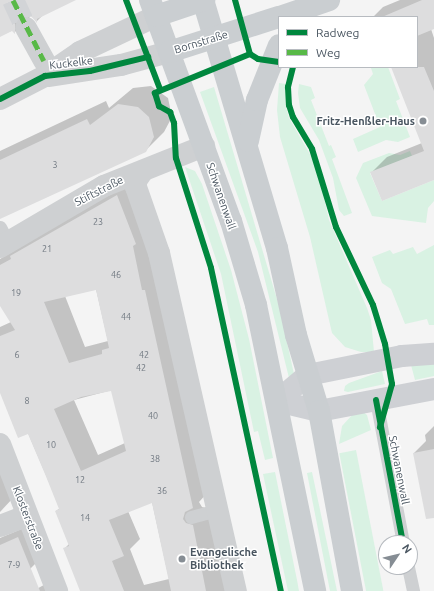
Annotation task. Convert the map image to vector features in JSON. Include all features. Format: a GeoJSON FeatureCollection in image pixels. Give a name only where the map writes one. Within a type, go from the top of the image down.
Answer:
{"type":"FeatureCollection","features":[{"type":"Feature","properties":{"kind":"main road"},"geometry":{"type":"LineString","coordinates":[[153,8],[203,0],[277,248],[296,335],[319,411],[352,591]]}},
{"type":"Feature","properties":{"kind":"main road","name":"Bornstraße"},"geometry":{"type":"LineString","coordinates":[[285,16],[301,13],[328,0]]}},
{"type":"Feature","properties":{"kind":"main road","name":"Schwanenwall"},"geometry":{"type":"LineString","coordinates":[[153,8],[231,221],[256,305],[278,402],[315,591]]}},
{"type":"Feature","properties":{"kind":"main road","name":"Bornstraße"},"geometry":{"type":"LineString","coordinates":[[169,52],[278,18]]}},
{"type":"Feature","properties":{"kind":"main road"},"geometry":{"type":"LineString","coordinates":[[248,150],[248,133],[256,100],[278,47]]}},
{"type":"Feature","properties":{"kind":"street","name":"Kuckelke"},"geometry":{"type":"LineString","coordinates":[[0,99],[44,69],[80,52],[153,8]]}},
{"type":"Feature","properties":{"kind":"street"},"geometry":{"type":"LineString","coordinates":[[26,28],[44,69]]}},
{"type":"Feature","properties":{"kind":"street","name":"Kuckelke"},"geometry":{"type":"LineString","coordinates":[[44,69],[121,65],[169,52]]}},
{"type":"Feature","properties":{"kind":"street","name":"Stiftstraße"},"geometry":{"type":"LineString","coordinates":[[3,239],[104,186],[204,146]]}},
{"type":"Feature","properties":{"kind":"street"},"geometry":{"type":"LineString","coordinates":[[142,172],[136,181],[136,187],[158,253],[236,591]]}},
{"type":"Feature","properties":{"kind":"street"},"geometry":{"type":"LineString","coordinates":[[278,402],[308,375],[402,356],[434,354]]}},
{"type":"Feature","properties":{"kind":"street"},"geometry":{"type":"LineString","coordinates":[[278,402],[319,411],[434,389]]}},
{"type":"Feature","properties":{"kind":"street","name":"Klosterstraße"},"geometry":{"type":"LineString","coordinates":[[0,444],[26,516],[57,591]]}},
{"type":"Feature","properties":{"kind":"street"},"geometry":{"type":"LineString","coordinates":[[0,526],[26,516]]}},
{"type":"Feature","properties":{"kind":"lane","name":"Schwanenwall"},"geometry":{"type":"LineString","coordinates":[[376,400],[380,428],[402,535]]}},
{"type":"Feature","properties":{"kind":"lane"},"geometry":{"type":"LineString","coordinates":[[191,517],[217,510]]}},
{"type":"Feature","properties":{"kind":"lane"},"geometry":{"type":"LineString","coordinates":[[410,575],[413,591]]}},
{"type":"Feature","properties":{"kind":"green space"},"geometry":{"type":"Polygon","coordinates":[[[371,68],[388,68],[400,99],[396,101],[410,137],[398,142],[386,140],[358,152],[353,139],[380,127],[364,85],[373,74],[371,68]]]}},
{"type":"Feature","properties":{"kind":"green space"},"geometry":{"type":"Polygon","coordinates":[[[279,83],[286,84],[286,107],[289,118],[311,156],[319,176],[329,220],[367,308],[371,320],[374,352],[361,352],[345,347],[332,333],[310,237],[280,137],[277,110],[279,83]]]}},
{"type":"Feature","properties":{"kind":"green space"},"geometry":{"type":"Polygon","coordinates":[[[299,84],[311,87],[315,98],[311,100],[329,146],[331,145],[336,157],[332,159],[352,213],[344,216],[339,210],[333,178],[319,140],[300,108],[298,93],[299,84]]]}},
{"type":"Feature","properties":{"kind":"green space"},"geometry":{"type":"Polygon","coordinates":[[[214,87],[279,306],[294,374],[289,378],[258,252],[200,92],[214,87]]]}},
{"type":"Feature","properties":{"kind":"green space"},"geometry":{"type":"Polygon","coordinates":[[[410,151],[412,156],[370,173],[382,201],[434,180],[434,201],[428,208],[426,223],[372,216],[356,178],[363,163],[389,153],[400,155],[410,151]]]}},
{"type":"Feature","properties":{"kind":"green space"},"geometry":{"type":"Polygon","coordinates":[[[185,167],[195,171],[202,184],[231,270],[249,339],[273,458],[265,460],[258,431],[254,432],[221,274],[185,167]]]}},
{"type":"Feature","properties":{"kind":"green space"},"geometry":{"type":"Polygon","coordinates":[[[434,245],[434,325],[429,325],[427,319],[405,324],[391,289],[382,283],[372,257],[390,250],[393,254],[413,247],[417,254],[434,245]]]}},
{"type":"Feature","properties":{"kind":"green space"},"geometry":{"type":"Polygon","coordinates":[[[434,363],[434,376],[415,380],[411,365],[434,363]]]}},
{"type":"Feature","properties":{"kind":"green space"},"geometry":{"type":"Polygon","coordinates":[[[382,371],[385,384],[348,392],[344,391],[345,386],[349,383],[382,371]]]}},
{"type":"Feature","properties":{"kind":"green space"},"geometry":{"type":"Polygon","coordinates":[[[363,412],[367,415],[371,430],[339,444],[342,426],[354,413],[363,412]]]}},
{"type":"Feature","properties":{"kind":"green space"},"geometry":{"type":"Polygon","coordinates":[[[356,450],[378,563],[378,575],[380,575],[383,591],[366,591],[339,453],[356,450]]]}},
{"type":"Feature","properties":{"kind":"green space"},"geometry":{"type":"Polygon","coordinates":[[[275,472],[299,591],[288,591],[263,474],[275,472]]]}},
{"type":"Feature","properties":{"kind":"green space"},"geometry":{"type":"Polygon","coordinates":[[[312,472],[337,591],[330,591],[307,473],[312,472]]]}},
{"type":"Feature","properties":{"kind":"building"},"geometry":{"type":"Polygon","coordinates":[[[0,0],[76,0],[37,19],[37,23],[32,17],[20,17],[15,22],[15,34],[12,31],[0,37],[0,0]]]}},
{"type":"Feature","properties":{"kind":"building"},"geometry":{"type":"Polygon","coordinates":[[[422,0],[434,0],[434,29],[418,36],[418,16],[384,16],[422,0]]]}},
{"type":"Feature","properties":{"kind":"building","name":"Fritz-Henßler-Haus"},"geometry":{"type":"Polygon","coordinates":[[[424,67],[434,91],[434,180],[382,201],[370,172],[424,151],[391,68],[424,67]]]}},
{"type":"Feature","properties":{"kind":"building"},"geometry":{"type":"Polygon","coordinates":[[[118,104],[138,107],[149,117],[154,137],[146,152],[0,219],[0,160],[87,119],[90,125],[118,104]]]}},
{"type":"Feature","properties":{"kind":"building"},"geometry":{"type":"Polygon","coordinates":[[[117,195],[136,244],[133,246],[142,290],[145,290],[193,508],[185,512],[183,519],[186,523],[193,525],[206,591],[171,591],[152,503],[109,520],[124,556],[112,561],[124,591],[80,591],[63,548],[69,546],[55,511],[59,509],[45,474],[28,434],[18,438],[0,393],[0,336],[15,330],[0,306],[0,265],[11,259],[10,256],[117,195]],[[96,290],[44,302],[69,363],[102,354],[102,350],[109,348],[96,290]],[[111,391],[81,397],[54,409],[81,471],[126,451],[111,391]]]}},
{"type":"Feature","properties":{"kind":"building"},"geometry":{"type":"Polygon","coordinates":[[[434,449],[434,518],[426,519],[413,453],[434,449]]]}},
{"type":"Feature","properties":{"kind":"building"},"geometry":{"type":"Polygon","coordinates":[[[18,537],[40,591],[0,591],[0,545],[18,537]]]}},
{"type":"Feature","properties":{"kind":"tunnel"},"geometry":{"type":"LineString","coordinates":[[13,0],[26,28]]}},
{"type":"Feature","properties":{"kind":"marked path"},"geometry":{"type":"LineString","coordinates":[[13,0],[44,61]]}},
{"type":"Feature","properties":{"kind":"cycle path"},"geometry":{"type":"LineString","coordinates":[[126,0],[160,89]]}},
{"type":"Feature","properties":{"kind":"cycle path"},"geometry":{"type":"LineString","coordinates":[[235,0],[250,54],[258,59],[278,62]]}},
{"type":"Feature","properties":{"kind":"cycle path"},"geometry":{"type":"LineString","coordinates":[[250,54],[155,93],[159,106],[170,112],[174,123],[176,158],[211,268],[281,591]]}},
{"type":"Feature","properties":{"kind":"cycle path"},"geometry":{"type":"LineString","coordinates":[[0,99],[45,76],[90,71],[148,57]]}},
{"type":"Feature","properties":{"kind":"cycle path"},"geometry":{"type":"LineString","coordinates":[[293,68],[288,87],[289,105],[293,117],[312,149],[336,227],[373,305],[385,344],[392,384],[380,427]]}},
{"type":"Feature","properties":{"kind":"cycle path"},"geometry":{"type":"LineString","coordinates":[[376,400],[401,535]]}},
{"type":"Feature","properties":{"kind":"place","name":"Fritz-Henßler-Haus"},"geometry":{"type":"Point","coordinates":[423,121]}},
{"type":"Feature","properties":{"kind":"place","name":"Evangelische Bibliothek"},"geometry":{"type":"Point","coordinates":[182,559]}}]}
